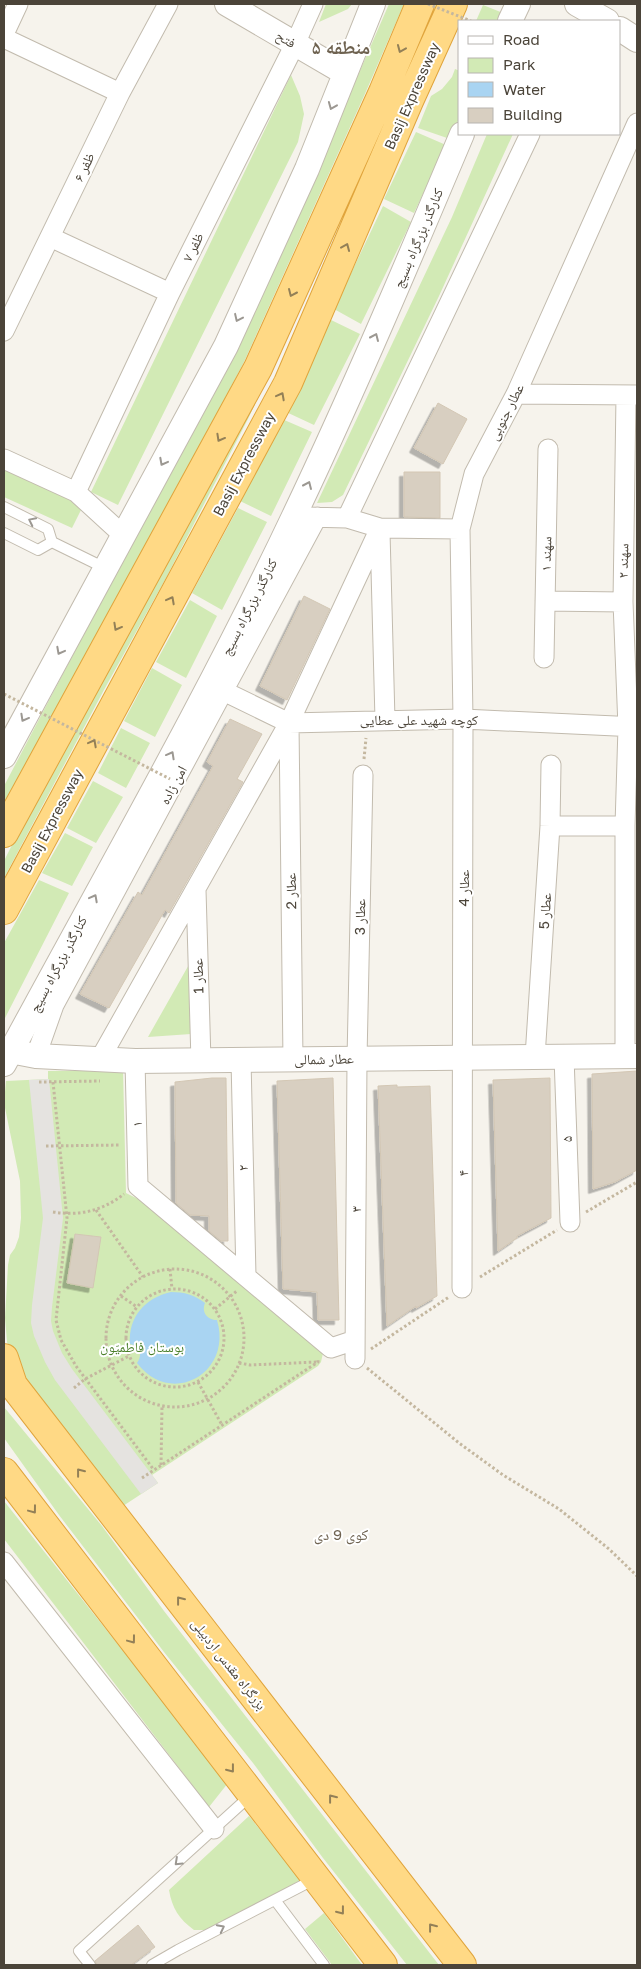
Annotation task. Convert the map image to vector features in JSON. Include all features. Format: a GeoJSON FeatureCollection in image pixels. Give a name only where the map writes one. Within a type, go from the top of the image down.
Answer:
{"type":"FeatureCollection","features":[{"type":"Feature","properties":{"kind":"highway","name":"Basij Expressway"},"geometry":{"type":"LineString","coordinates":[[4,834],[258,368],[420,4]]}},
{"type":"Feature","properties":{"kind":"highway","name":"Basij Expressway"},"geometry":{"type":"LineString","coordinates":[[4,910],[288,383],[409,101],[453,4]]}},
{"type":"Feature","properties":{"kind":"highway","name":"بزرگراه مقدس اردبیلی"},"geometry":{"type":"LineString","coordinates":[[4,1358],[8,1381],[462,1965]]}},
{"type":"Feature","properties":{"kind":"highway"},"geometry":{"type":"LineString","coordinates":[[4,1472],[383,1965]]}},
{"type":"Feature","properties":{"kind":"street"},"geometry":{"type":"LineString","coordinates":[[18,4],[4,36],[120,93]]}},
{"type":"Feature","properties":{"kind":"street","name":"ظفر ۶"},"geometry":{"type":"LineString","coordinates":[[4,330],[120,93],[168,4]]}},
{"type":"Feature","properties":{"kind":"street","name":"فتح"},"geometry":{"type":"LineString","coordinates":[[227,4],[345,73]]}},
{"type":"Feature","properties":{"kind":"street","name":"ظفر ۷"},"geometry":{"type":"LineString","coordinates":[[76,492],[170,293],[295,44],[313,4]]}},
{"type":"Feature","properties":{"kind":"street"},"geometry":{"type":"LineString","coordinates":[[4,756],[226,346],[307,169],[373,4]]}},
{"type":"Feature","properties":{"kind":"street"},"geometry":{"type":"LineString","coordinates":[[510,20],[518,4]]}},
{"type":"Feature","properties":{"kind":"street"},"geometry":{"type":"LineString","coordinates":[[621,30],[637,40]]}},
{"type":"Feature","properties":{"kind":"street","name":"عطار جنوبی"},"geometry":{"type":"LineString","coordinates":[[464,719],[460,529],[474,474],[516,394],[637,123]]}},
{"type":"Feature","properties":{"kind":"street","name":"کنارگذر بزرگراه بسیج"},"geometry":{"type":"LineString","coordinates":[[7,1058],[217,688],[305,516],[381,323],[462,135]]}},
{"type":"Feature","properties":{"kind":"street"},"geometry":{"type":"LineString","coordinates":[[347,518],[530,135]]}},
{"type":"Feature","properties":{"kind":"street"},"geometry":{"type":"LineString","coordinates":[[50,237],[170,293]]}},
{"type":"Feature","properties":{"kind":"street"},"geometry":{"type":"LineString","coordinates":[[516,394],[631,396]]}},
{"type":"Feature","properties":{"kind":"street","name":"سهند ۲"},"geometry":{"type":"LineString","coordinates":[[631,396],[623,602],[633,727],[625,826],[631,1056]]}},
{"type":"Feature","properties":{"kind":"street","name":"سهند ۱"},"geometry":{"type":"LineString","coordinates":[[544,658],[548,449]]}},
{"type":"Feature","properties":{"kind":"street"},"geometry":{"type":"LineString","coordinates":[[4,459],[76,492],[123,535]]}},
{"type":"Feature","properties":{"kind":"street"},"geometry":{"type":"LineString","coordinates":[[305,516],[347,518],[380,528],[460,529]]}},
{"type":"Feature","properties":{"kind":"street"},"geometry":{"type":"LineString","coordinates":[[376,720],[380,528]]}},
{"type":"Feature","properties":{"kind":"street"},"geometry":{"type":"LineString","coordinates":[[100,1070],[196,890],[289,723],[380,528]]}},
{"type":"Feature","properties":{"kind":"street"},"geometry":{"type":"LineString","coordinates":[[545,601],[623,602]]}},
{"type":"Feature","properties":{"kind":"street","name":"کوچه شهید علی عطایی"},"geometry":{"type":"LineString","coordinates":[[217,688],[289,723],[464,719],[633,727]]}},
{"type":"Feature","properties":{"kind":"street","name":"امن زاده"},"geometry":{"type":"LineString","coordinates":[[36,1056],[54,1005],[217,688]]}},
{"type":"Feature","properties":{"kind":"street","name":"عطار 4"},"geometry":{"type":"LineString","coordinates":[[464,719],[464,1058]]}},
{"type":"Feature","properties":{"kind":"street","name":"عطار 2"},"geometry":{"type":"LineString","coordinates":[[289,723],[293,1060]]}},
{"type":"Feature","properties":{"kind":"street","name":"عطار 5"},"geometry":{"type":"LineString","coordinates":[[536,1057],[550,826],[551,765]]}},
{"type":"Feature","properties":{"kind":"street","name":"عطار 3"},"geometry":{"type":"LineString","coordinates":[[357,1059],[363,776]]}},
{"type":"Feature","properties":{"kind":"street"},"geometry":{"type":"LineString","coordinates":[[550,826],[625,826]]}},
{"type":"Feature","properties":{"kind":"street","name":"عطار 1"},"geometry":{"type":"LineString","coordinates":[[196,890],[201,1061]]}},
{"type":"Feature","properties":{"kind":"street","name":"عطار شمالی"},"geometry":{"type":"LineString","coordinates":[[7,1058],[36,1056],[100,1070],[136,1061],[631,1056]]}},
{"type":"Feature","properties":{"kind":"street","name":"۵"},"geometry":{"type":"LineString","coordinates":[[564,1056],[570,1222]]}},
{"type":"Feature","properties":{"kind":"street","name":"۴"},"geometry":{"type":"LineString","coordinates":[[462,1288],[464,1058]]}},
{"type":"Feature","properties":{"kind":"street","name":"۳"},"geometry":{"type":"LineString","coordinates":[[355,1359],[357,1059]]}},
{"type":"Feature","properties":{"kind":"street","name":"۲"},"geometry":{"type":"LineString","coordinates":[[241,1060],[246,1276]]}},
{"type":"Feature","properties":{"kind":"street","name":"۱"},"geometry":{"type":"LineString","coordinates":[[128,1192],[136,1061]]}},
{"type":"Feature","properties":{"kind":"street"},"geometry":{"type":"LineString","coordinates":[[128,1192],[246,1276],[331,1348],[355,1340]]}},
{"type":"Feature","properties":{"kind":"street"},"geometry":{"type":"LineString","coordinates":[[4,1562],[214,1829]]}},
{"type":"Feature","properties":{"kind":"lane"},"geometry":{"type":"LineString","coordinates":[[4,508],[48,528],[52,542],[105,568]]}},
{"type":"Feature","properties":{"kind":"lane"},"geometry":{"type":"LineString","coordinates":[[4,533],[38,550],[52,542]]}},
{"type":"Feature","properties":{"kind":"lane"},"geometry":{"type":"LineString","coordinates":[[90,1965],[80,1951],[251,1795]]}},
{"type":"Feature","properties":{"kind":"lane"},"geometry":{"type":"LineString","coordinates":[[152,1965],[316,1879]]}},
{"type":"Feature","properties":{"kind":"lane"},"geometry":{"type":"LineString","coordinates":[[275,1900],[324,1965]]}},
{"type":"Feature","properties":{"kind":"path"},"geometry":{"type":"LineString","coordinates":[[428,4],[468,20]]}},
{"type":"Feature","properties":{"kind":"path"},"geometry":{"type":"LineString","coordinates":[[4,694],[170,780]]}},
{"type":"Feature","properties":{"kind":"path"},"geometry":{"type":"LineString","coordinates":[[363,776],[376,720]]}},
{"type":"Feature","properties":{"kind":"path"},"geometry":{"type":"LineString","coordinates":[[39,1082],[53,1082],[100,1070]]}},
{"type":"Feature","properties":{"kind":"path"},"geometry":{"type":"LineString","coordinates":[[53,1082],[67,1214],[56,1320],[58,1330],[66,1351],[85,1379],[154,1470]]}},
{"type":"Feature","properties":{"kind":"path"},"geometry":{"type":"LineString","coordinates":[[122,1136],[122,1154]]}},
{"type":"Feature","properties":{"kind":"path"},"geometry":{"type":"LineString","coordinates":[[46,1146],[122,1145]]}},
{"type":"Feature","properties":{"kind":"path"},"geometry":{"type":"LineString","coordinates":[[637,1182],[462,1288],[355,1359],[459,1443],[503,1475],[559,1509],[609,1549],[637,1576]]}},
{"type":"Feature","properties":{"kind":"path"},"geometry":{"type":"LineString","coordinates":[[53,1212],[79,1214],[96,1210],[106,1207],[128,1192]]}},
{"type":"Feature","properties":{"kind":"path"},"geometry":{"type":"LineString","coordinates":[[96,1210],[143,1277]]}},
{"type":"Feature","properties":{"kind":"path"},"geometry":{"type":"LineString","coordinates":[[170,1270],[172,1289]]}},
{"type":"Feature","properties":{"kind":"path"},"geometry":{"type":"LineString","coordinates":[[170,1270],[194,1272],[206,1276],[216,1283],[230,1297],[243,1325],[243,1344],[239,1363],[226,1384],[207,1399],[182,1407],[162,1406],[145,1400],[134,1393],[124,1385],[112,1365],[108,1351],[108,1326],[111,1314],[121,1296],[143,1277],[156,1272],[170,1270]]}},
{"type":"Feature","properties":{"kind":"path"},"geometry":{"type":"LineString","coordinates":[[215,1309],[241,1286],[246,1276]]}},
{"type":"Feature","properties":{"kind":"path"},"geometry":{"type":"LineString","coordinates":[[172,1289],[189,1290],[197,1294],[215,1309],[224,1329],[224,1347],[212,1371],[198,1382],[180,1387],[162,1386],[153,1383],[139,1372],[129,1356],[127,1348],[126,1329],[137,1307],[153,1294],[172,1289]]}},
{"type":"Feature","properties":{"kind":"path"},"geometry":{"type":"LineString","coordinates":[[121,1296],[137,1307]]}},
{"type":"Feature","properties":{"kind":"path"},"geometry":{"type":"LineString","coordinates":[[318,1362],[319,1352]]}},
{"type":"Feature","properties":{"kind":"path"},"geometry":{"type":"LineString","coordinates":[[74,1388],[85,1379],[129,1356]]}},
{"type":"Feature","properties":{"kind":"path"},"geometry":{"type":"LineString","coordinates":[[239,1363],[250,1366],[318,1362]]}},
{"type":"Feature","properties":{"kind":"path"},"geometry":{"type":"LineString","coordinates":[[142,1478],[318,1362]]}},
{"type":"Feature","properties":{"kind":"path"},"geometry":{"type":"LineString","coordinates":[[198,1382],[222,1425]]}},
{"type":"Feature","properties":{"kind":"path"},"geometry":{"type":"LineString","coordinates":[[161,1466],[162,1406]]}},
{"type":"Feature","properties":{"kind":"green space"},"geometry":{"type":"Polygon","coordinates":[[[326,4],[352,4],[348,9],[319,22],[326,4]]]}},
{"type":"Feature","properties":{"kind":"green space"},"geometry":{"type":"Polygon","coordinates":[[[389,4],[404,4],[244,362],[4,821],[4,786],[230,356],[389,4]]]}},
{"type":"Feature","properties":{"kind":"green space"},"geometry":{"type":"Polygon","coordinates":[[[431,4],[439,4],[324,258],[248,419],[166,578],[4,878],[4,861],[431,4]]]}},
{"type":"Feature","properties":{"kind":"green space"},"geometry":{"type":"Polygon","coordinates":[[[483,5],[503,13],[500,20],[476,20],[483,5]]]}},
{"type":"Feature","properties":{"kind":"green space"},"geometry":{"type":"Polygon","coordinates":[[[455,69],[458,70],[458,121],[450,139],[418,128],[431,96],[442,89],[452,77],[455,69]]]}},
{"type":"Feature","properties":{"kind":"green space"},"geometry":{"type":"Polygon","coordinates":[[[291,75],[300,96],[304,114],[298,142],[118,505],[91,492],[291,75]]]}},
{"type":"Feature","properties":{"kind":"green space"},"geometry":{"type":"Polygon","coordinates":[[[416,132],[446,145],[414,213],[384,199],[416,132]]]}},
{"type":"Feature","properties":{"kind":"green space"},"geometry":{"type":"Polygon","coordinates":[[[487,135],[513,135],[439,296],[343,495],[332,502],[317,503],[452,217],[487,135]]]}},
{"type":"Feature","properties":{"kind":"green space"},"geometry":{"type":"Polygon","coordinates":[[[383,206],[411,222],[361,324],[334,309],[383,206]]]}},
{"type":"Feature","properties":{"kind":"green space"},"geometry":{"type":"Polygon","coordinates":[[[329,319],[360,334],[314,425],[284,411],[329,319]]]}},
{"type":"Feature","properties":{"kind":"green space"},"geometry":{"type":"Polygon","coordinates":[[[282,419],[312,432],[271,516],[240,501],[282,419]]]}},
{"type":"Feature","properties":{"kind":"green space"},"geometry":{"type":"Polygon","coordinates":[[[4,469],[83,506],[72,528],[4,497],[4,469]]]}},
{"type":"Feature","properties":{"kind":"green space"},"geometry":{"type":"Polygon","coordinates":[[[238,508],[267,522],[222,610],[192,593],[238,508]]]}},
{"type":"Feature","properties":{"kind":"green space"},"geometry":{"type":"Polygon","coordinates":[[[190,600],[217,616],[186,678],[156,662],[190,600]]]}},
{"type":"Feature","properties":{"kind":"green space"},"geometry":{"type":"Polygon","coordinates":[[[152,668],[182,685],[155,737],[124,721],[152,668]]]}},
{"type":"Feature","properties":{"kind":"green space"},"geometry":{"type":"Polygon","coordinates":[[[121,728],[150,743],[126,788],[98,773],[121,728]]]}},
{"type":"Feature","properties":{"kind":"green space"},"geometry":{"type":"Polygon","coordinates":[[[93,781],[123,797],[96,843],[67,828],[93,781]]]}},
{"type":"Feature","properties":{"kind":"green space"},"geometry":{"type":"Polygon","coordinates":[[[65,833],[93,847],[72,886],[42,873],[65,833]]]}},
{"type":"Feature","properties":{"kind":"green space"},"geometry":{"type":"Polygon","coordinates":[[[39,880],[69,893],[4,1020],[4,943],[39,880]]]}},
{"type":"Feature","properties":{"kind":"green space"},"geometry":{"type":"Polygon","coordinates":[[[191,961],[191,1034],[148,1037],[191,961]]]}},
{"type":"Feature","properties":{"kind":"green space","name":"بوستان فاطمیّون"},"geometry":{"type":"Polygon","coordinates":[[[123,1070],[126,1193],[148,1204],[323,1353],[318,1366],[152,1475],[158,1483],[123,1506],[20,1372],[7,1342],[5,1318],[8,1265],[10,1255],[19,1237],[21,1218],[20,1181],[4,1103],[6,1081],[48,1079],[48,1071],[123,1070]]]}},
{"type":"Feature","properties":{"kind":"green space"},"geometry":{"type":"Polygon","coordinates":[[[4,1407],[102,1526],[164,1611],[439,1965],[407,1965],[323,1858],[253,1763],[164,1652],[59,1515],[4,1438],[4,1407]]]}},
{"type":"Feature","properties":{"kind":"green space"},"geometry":{"type":"Polygon","coordinates":[[[4,1501],[228,1783],[209,1807],[4,1539],[4,1501]]]}},
{"type":"Feature","properties":{"kind":"green space"},"geometry":{"type":"Polygon","coordinates":[[[249,1816],[301,1880],[208,1930],[194,1930],[177,1913],[169,1890],[249,1816]]]}},
{"type":"Feature","properties":{"kind":"green space"},"geometry":{"type":"Polygon","coordinates":[[[324,1913],[362,1965],[332,1965],[305,1929],[324,1913]]]}},
{"type":"Feature","properties":{"kind":"shaded area"},"geometry":{"type":"Polygon","coordinates":[[[49,1079],[63,1218],[52,1307],[51,1321],[53,1331],[62,1353],[72,1369],[158,1483],[141,1494],[55,1380],[34,1336],[31,1323],[43,1218],[29,1080],[49,1079]]]}},
{"type":"Feature","properties":{"kind":"water"},"geometry":{"type":"Polygon","coordinates":[[[171,1292],[189,1294],[205,1303],[204,1310],[206,1315],[211,1319],[217,1320],[220,1339],[216,1355],[208,1369],[196,1378],[181,1383],[166,1383],[151,1376],[137,1363],[140,1351],[130,1344],[132,1325],[140,1310],[153,1299],[171,1292]]]}},
{"type":"Feature","properties":{"kind":"building"},"geometry":{"type":"Polygon","coordinates":[[[438,403],[467,419],[443,464],[414,448],[438,403]]]}},
{"type":"Feature","properties":{"kind":"building"},"geometry":{"type":"Polygon","coordinates":[[[404,472],[440,472],[440,518],[404,517],[404,472]]]}},
{"type":"Feature","properties":{"kind":"building"},"geometry":{"type":"Polygon","coordinates":[[[304,596],[330,609],[287,700],[260,686],[304,596]]]}},
{"type":"Feature","properties":{"kind":"building"},"geometry":{"type":"Polygon","coordinates":[[[230,719],[262,734],[237,779],[243,782],[169,913],[165,910],[109,1008],[80,994],[138,892],[142,895],[213,766],[207,762],[230,719]]]}},
{"type":"Feature","properties":{"kind":"building"},"geometry":{"type":"Polygon","coordinates":[[[637,1071],[637,1170],[615,1182],[593,1189],[592,1074],[637,1071]]]}},
{"type":"Feature","properties":{"kind":"building"},"geometry":{"type":"Polygon","coordinates":[[[226,1078],[228,1241],[221,1241],[209,1231],[209,1216],[190,1215],[176,1203],[175,1082],[226,1078]]]}},
{"type":"Feature","properties":{"kind":"building"},"geometry":{"type":"Polygon","coordinates":[[[333,1078],[339,1320],[318,1320],[317,1292],[283,1289],[277,1081],[333,1078]]]}},
{"type":"Feature","properties":{"kind":"building"},"geometry":{"type":"Polygon","coordinates":[[[550,1078],[551,1218],[517,1236],[517,1238],[498,1251],[493,1080],[550,1078]]]}},
{"type":"Feature","properties":{"kind":"building"},"geometry":{"type":"Polygon","coordinates":[[[397,1085],[397,1087],[430,1086],[437,1296],[416,1308],[416,1306],[387,1326],[378,1086],[397,1085]]]}},
{"type":"Feature","properties":{"kind":"building"},"geometry":{"type":"Polygon","coordinates":[[[75,1234],[101,1237],[93,1288],[67,1283],[75,1234]]]}},
{"type":"Feature","properties":{"kind":"building"},"geometry":{"type":"Polygon","coordinates":[[[138,1925],[155,1947],[131,1965],[97,1965],[95,1961],[138,1925]]]}},
{"type":"Feature","properties":{"kind":"district","name":"منطقه ۵"},"geometry":{"type":"Point","coordinates":[341,47]}},
{"type":"Feature","properties":{"kind":"district","name":"کوی 9 دی"},"geometry":{"type":"Point","coordinates":[341,1535]}}]}
